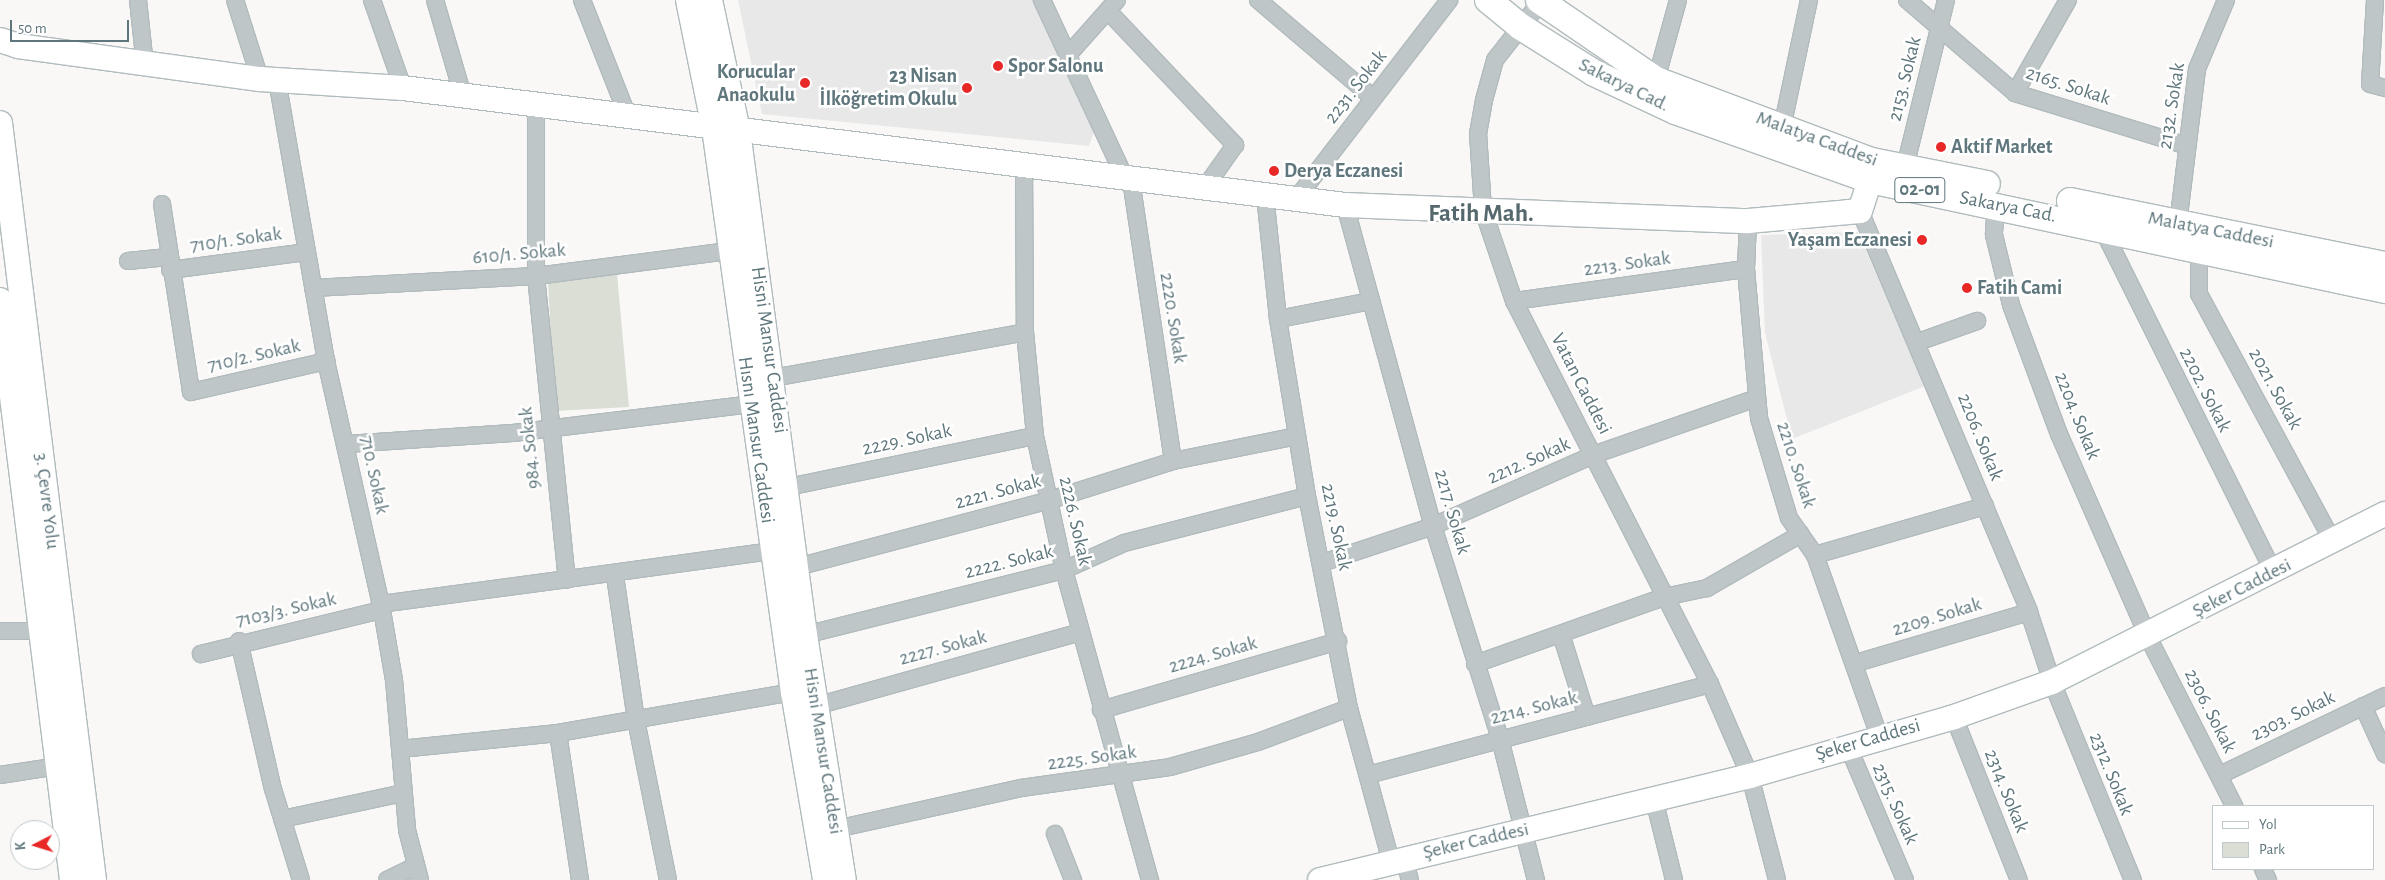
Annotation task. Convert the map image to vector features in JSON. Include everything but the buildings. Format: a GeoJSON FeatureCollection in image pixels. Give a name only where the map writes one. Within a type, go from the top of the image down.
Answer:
{"type":"FeatureCollection","features":[{"type":"Feature","properties":{"kind":"main road","name":"Hısnı Mansur Caddesi"},"geometry":{"type":"LineString","coordinates":[[688,0],[714,128],[728,252],[793,692],[824,880]]}},
{"type":"Feature","properties":{"kind":"main road","name":"Hisni Mansur Caddesi"},"geometry":{"type":"LineString","coordinates":[[710,0],[738,131],[788,487],[805,635],[844,880]]}},
{"type":"Feature","properties":{"kind":"main road","name":"Sakarya Cad."},"geometry":{"type":"LineString","coordinates":[[1488,0],[1521,27],[1594,73],[1675,111],[1870,180],[2101,226],[2199,252],[2385,290]]}},
{"type":"Feature","properties":{"kind":"main road","name":"Malatya Caddesi"},"geometry":{"type":"LineString","coordinates":[[1541,0],[1656,80],[1872,161],[2385,265]]}},
{"type":"Feature","properties":{"kind":"main road"},"geometry":{"type":"LineString","coordinates":[[6,46],[268,80],[403,88],[627,114],[714,128],[1024,163],[1128,180],[1345,205],[1748,221],[1860,211],[1870,180]]}},
{"type":"Feature","properties":{"kind":"main road","name":"3. Çevre Yolu"},"geometry":{"type":"LineString","coordinates":[[0,123],[94,880]]}},
{"type":"Feature","properties":{"kind":"main road","name":"3. Çevre Yolu"},"geometry":{"type":"LineString","coordinates":[[0,300],[3,344],[72,880]]}},
{"type":"Feature","properties":{"kind":"main road","name":"Şeker Caddesi"},"geometry":{"type":"LineString","coordinates":[[1320,880],[1402,867],[1523,830],[1750,776],[1847,744],[1954,717],[2052,682],[2148,636],[2385,514]]}},
{"type":"Feature","properties":{"kind":"street"},"geometry":{"type":"LineString","coordinates":[[138,0],[145,65]]}},
{"type":"Feature","properties":{"kind":"street","name":"710. Sokak"},"geometry":{"type":"LineString","coordinates":[[235,0],[268,80],[306,252],[326,361],[381,607],[400,749],[402,793],[418,873]]}},
{"type":"Feature","properties":{"kind":"street"},"geometry":{"type":"LineString","coordinates":[[372,0],[403,88]]}},
{"type":"Feature","properties":{"kind":"street"},"geometry":{"type":"LineString","coordinates":[[435,0],[463,96]]}},
{"type":"Feature","properties":{"kind":"street"},"geometry":{"type":"LineString","coordinates":[[582,0],[627,114]]}},
{"type":"Feature","properties":{"kind":"street","name":"2220. Sokak"},"geometry":{"type":"LineString","coordinates":[[1042,0],[1070,54],[1128,180],[1174,462]]}},
{"type":"Feature","properties":{"kind":"street"},"geometry":{"type":"LineString","coordinates":[[1258,0],[1373,98]]}},
{"type":"Feature","properties":{"kind":"street","name":"2231. Sokak"},"geometry":{"type":"LineString","coordinates":[[1296,199],[1449,0]]}},
{"type":"Feature","properties":{"kind":"street","name":"Vatan Caddesi"},"geometry":{"type":"LineString","coordinates":[[1541,0],[1495,60],[1484,100],[1478,133],[1483,210],[1514,301],[1710,684],[1750,776],[1777,880]]}},
{"type":"Feature","properties":{"kind":"street"},"geometry":{"type":"LineString","coordinates":[[1656,80],[1678,0]]}},
{"type":"Feature","properties":{"kind":"street"},"geometry":{"type":"LineString","coordinates":[[1782,128],[1809,0]]}},
{"type":"Feature","properties":{"kind":"street","name":"2165. Sokak"},"geometry":{"type":"LineString","coordinates":[[1907,0],[2015,93],[2187,146]]}},
{"type":"Feature","properties":{"kind":"street","name":"2153. Sokak"},"geometry":{"type":"LineString","coordinates":[[1905,167],[1946,0]]}},
{"type":"Feature","properties":{"kind":"street"},"geometry":{"type":"LineString","coordinates":[[2015,93],[2068,0]]}},
{"type":"Feature","properties":{"kind":"street","name":"2132. Sokak"},"geometry":{"type":"LineString","coordinates":[[2178,224],[2196,69],[2226,0]]}},
{"type":"Feature","properties":{"kind":"street"},"geometry":{"type":"LineString","coordinates":[[2375,0],[2377,86]]}},
{"type":"Feature","properties":{"kind":"street"},"geometry":{"type":"LineString","coordinates":[[1070,54],[1112,5],[1235,145],[1204,189]]}},
{"type":"Feature","properties":{"kind":"street","name":"984. Sokak"},"geometry":{"type":"LineString","coordinates":[[536,104],[536,276],[548,428],[567,579]]}},
{"type":"Feature","properties":{"kind":"street","name":"2226. Sokak"},"geometry":{"type":"LineString","coordinates":[[1024,163],[1021,206],[1025,332],[1034,436],[1047,501],[1064,570],[1119,778],[1150,880]]}},
{"type":"Feature","properties":{"kind":"street","name":"2219. Sokak"},"geometry":{"type":"LineString","coordinates":[[1265,195],[1278,319],[1297,436],[1307,496],[1338,641],[1349,708],[1368,775],[1402,867]]}},
{"type":"Feature","properties":{"kind":"street"},"geometry":{"type":"LineString","coordinates":[[162,204],[169,263]]}},
{"type":"Feature","properties":{"kind":"street","name":"2204. Sokak"},"geometry":{"type":"LineString","coordinates":[[1996,204],[1994,235],[2011,305],[2059,434],[2148,636]]}},
{"type":"Feature","properties":{"kind":"street","name":"2217. Sokak"},"geometry":{"type":"LineString","coordinates":[[1345,205],[1433,526],[1500,739],[1536,880]]}},
{"type":"Feature","properties":{"kind":"street","name":"2206. Sokak"},"geometry":{"type":"LineString","coordinates":[[1860,211],[1918,342],[1986,506],[2029,612],[2052,682]]}},
{"type":"Feature","properties":{"kind":"street","name":"2210. Sokak"},"geometry":{"type":"LineString","coordinates":[[1748,221],[1746,269],[1754,399],[1789,518],[1815,555],[1856,663],[1879,736]]}},
{"type":"Feature","properties":{"kind":"street","name":"2202. Sokak"},"geometry":{"type":"LineString","coordinates":[[2101,226],[2273,571]]}},
{"type":"Feature","properties":{"kind":"street","name":"710/1. Sokak"},"geometry":{"type":"LineString","coordinates":[[128,261],[169,263],[306,252]]}},
{"type":"Feature","properties":{"kind":"street","name":"610/1. Sokak"},"geometry":{"type":"LineString","coordinates":[[313,288],[536,276],[728,252]]}},
{"type":"Feature","properties":{"kind":"street","name":"2021. Sokak"},"geometry":{"type":"LineString","coordinates":[[2199,252],[2199,294],[2333,542]]}},
{"type":"Feature","properties":{"kind":"street","name":"710/2. Sokak"},"geometry":{"type":"LineString","coordinates":[[169,263],[191,392],[326,361]]}},
{"type":"Feature","properties":{"kind":"street","name":"2213. Sokak"},"geometry":{"type":"LineString","coordinates":[[1514,301],[1746,269]]}},
{"type":"Feature","properties":{"kind":"street"},"geometry":{"type":"LineString","coordinates":[[1278,319],[1371,301]]}},
{"type":"Feature","properties":{"kind":"street"},"geometry":{"type":"LineString","coordinates":[[1918,342],[1978,321]]}},
{"type":"Feature","properties":{"kind":"street"},"geometry":{"type":"LineString","coordinates":[[773,378],[1025,332]]}},
{"type":"Feature","properties":{"kind":"street","name":"2212. Sokak"},"geometry":{"type":"LineString","coordinates":[[1322,563],[1433,526],[1594,455],[1754,399]]}},
{"type":"Feature","properties":{"kind":"street"},"geometry":{"type":"LineString","coordinates":[[346,444],[548,428],[751,404]]}},
{"type":"Feature","properties":{"kind":"street","name":"2229. Sokak"},"geometry":{"type":"LineString","coordinates":[[788,487],[1034,436]]}},
{"type":"Feature","properties":{"kind":"street","name":"2221. Sokak"},"geometry":{"type":"LineString","coordinates":[[797,567],[1047,501],[1174,462],[1297,436]]}},
{"type":"Feature","properties":{"kind":"street","name":"2222. Sokak"},"geometry":{"type":"LineString","coordinates":[[805,635],[1064,570],[1124,543],[1307,496]]}},
{"type":"Feature","properties":{"kind":"street"},"geometry":{"type":"LineString","coordinates":[[1815,555],[1986,506]]}},
{"type":"Feature","properties":{"kind":"street"},"geometry":{"type":"LineString","coordinates":[[1475,664],[1664,597],[1708,588],[1801,534]]}},
{"type":"Feature","properties":{"kind":"street"},"geometry":{"type":"LineString","coordinates":[[567,579],[615,576],[772,551]]}},
{"type":"Feature","properties":{"kind":"street"},"geometry":{"type":"LineString","coordinates":[[615,576],[636,720],[668,880]]}},
{"type":"Feature","properties":{"kind":"street","name":"7103/3. Sokak"},"geometry":{"type":"LineString","coordinates":[[201,654],[239,641],[381,607],[567,579]]}},
{"type":"Feature","properties":{"kind":"street","name":"2209. Sokak"},"geometry":{"type":"LineString","coordinates":[[1856,663],[2029,612]]}},
{"type":"Feature","properties":{"kind":"street"},"geometry":{"type":"LineString","coordinates":[[0,631],[41,631]]}},
{"type":"Feature","properties":{"kind":"street","name":"2227. Sokak"},"geometry":{"type":"LineString","coordinates":[[816,706],[1081,632]]}},
{"type":"Feature","properties":{"kind":"street"},"geometry":{"type":"LineString","coordinates":[[1561,634],[1587,717]]}},
{"type":"Feature","properties":{"kind":"street","name":"2306. Sokak"},"geometry":{"type":"LineString","coordinates":[[2148,636],[2234,805]]}},
{"type":"Feature","properties":{"kind":"street"},"geometry":{"type":"LineString","coordinates":[[239,641],[282,819],[301,880]]}},
{"type":"Feature","properties":{"kind":"street","name":"2224. Sokak"},"geometry":{"type":"LineString","coordinates":[[1101,710],[1338,641]]}},
{"type":"Feature","properties":{"kind":"street","name":"2312. Sokak"},"geometry":{"type":"LineString","coordinates":[[2052,682],[2133,880]]}},
{"type":"Feature","properties":{"kind":"street","name":"2214. Sokak"},"geometry":{"type":"LineString","coordinates":[[1368,775],[1710,684]]}},
{"type":"Feature","properties":{"kind":"street"},"geometry":{"type":"LineString","coordinates":[[400,749],[558,733],[793,692]]}},
{"type":"Feature","properties":{"kind":"street","name":"2303. Sokak"},"geometry":{"type":"LineString","coordinates":[[2220,775],[2385,696]]}},
{"type":"Feature","properties":{"kind":"street"},"geometry":{"type":"LineString","coordinates":[[2363,706],[2385,754]]}},
{"type":"Feature","properties":{"kind":"street","name":"2225. Sokak"},"geometry":{"type":"LineString","coordinates":[[836,829],[1021,788],[1119,778],[1258,742],[1349,708]]}},
{"type":"Feature","properties":{"kind":"street","name":"2314. Sokak"},"geometry":{"type":"LineString","coordinates":[[1954,717],[2019,880]]}},
{"type":"Feature","properties":{"kind":"street"},"geometry":{"type":"LineString","coordinates":[[558,733],[580,880]]}},
{"type":"Feature","properties":{"kind":"street","name":"2315. Sokak"},"geometry":{"type":"LineString","coordinates":[[1847,744],[1905,880]]}},
{"type":"Feature","properties":{"kind":"street"},"geometry":{"type":"LineString","coordinates":[[0,775],[58,766]]}},
{"type":"Feature","properties":{"kind":"street"},"geometry":{"type":"LineString","coordinates":[[282,819],[402,793]]}},
{"type":"Feature","properties":{"kind":"street"},"geometry":{"type":"LineString","coordinates":[[1654,799],[1674,880]]}},
{"type":"Feature","properties":{"kind":"street"},"geometry":{"type":"LineString","coordinates":[[1055,834],[1073,880]]}},
{"type":"Feature","properties":{"kind":"street"},"geometry":{"type":"LineString","coordinates":[[387,880],[418,873]]}},
{"type":"Feature","properties":{"kind":"shaded area","name":"23 Nisan İlköğretim Okulu"},"geometry":{"type":"Polygon","coordinates":[[[738,0],[1033,0],[1096,125],[1089,146],[762,114],[738,0]]]}},
{"type":"Feature","properties":{"kind":"shaded area"},"geometry":{"type":"Polygon","coordinates":[[[1858,232],[1925,386],[1792,439],[1765,333],[1761,235],[1858,232]]]}},
{"type":"Feature","properties":{"kind":"green space"},"geometry":{"type":"Polygon","coordinates":[[[617,274],[629,407],[555,411],[548,282],[617,274]]]}},
{"type":"Feature","properties":{"kind":"place","name":"Spor Salonu"},"geometry":{"type":"Point","coordinates":[998,66]}},
{"type":"Feature","properties":{"kind":"place","name":"Korucular Anaokulu"},"geometry":{"type":"Point","coordinates":[805,83]}},
{"type":"Feature","properties":{"kind":"place","name":"23 Nisan İlköğretim Okulu"},"geometry":{"type":"Point","coordinates":[967,88]}},
{"type":"Feature","properties":{"kind":"place","name":"Aktif Market"},"geometry":{"type":"Point","coordinates":[1941,147]}},
{"type":"Feature","properties":{"kind":"place","name":"Derya Eczanesi"},"geometry":{"type":"Point","coordinates":[1274,171]}},
{"type":"Feature","properties":{"kind":"place","name":"Yaşam Eczanesi"},"geometry":{"type":"Point","coordinates":[1922,240]}},
{"type":"Feature","properties":{"kind":"place","name":"Fatih Cami"},"geometry":{"type":"Point","coordinates":[1967,288]}},
{"type":"Feature","properties":{"kind":"district","name":"Fatih Mah."},"geometry":{"type":"Point","coordinates":[1481,214]}}]}
